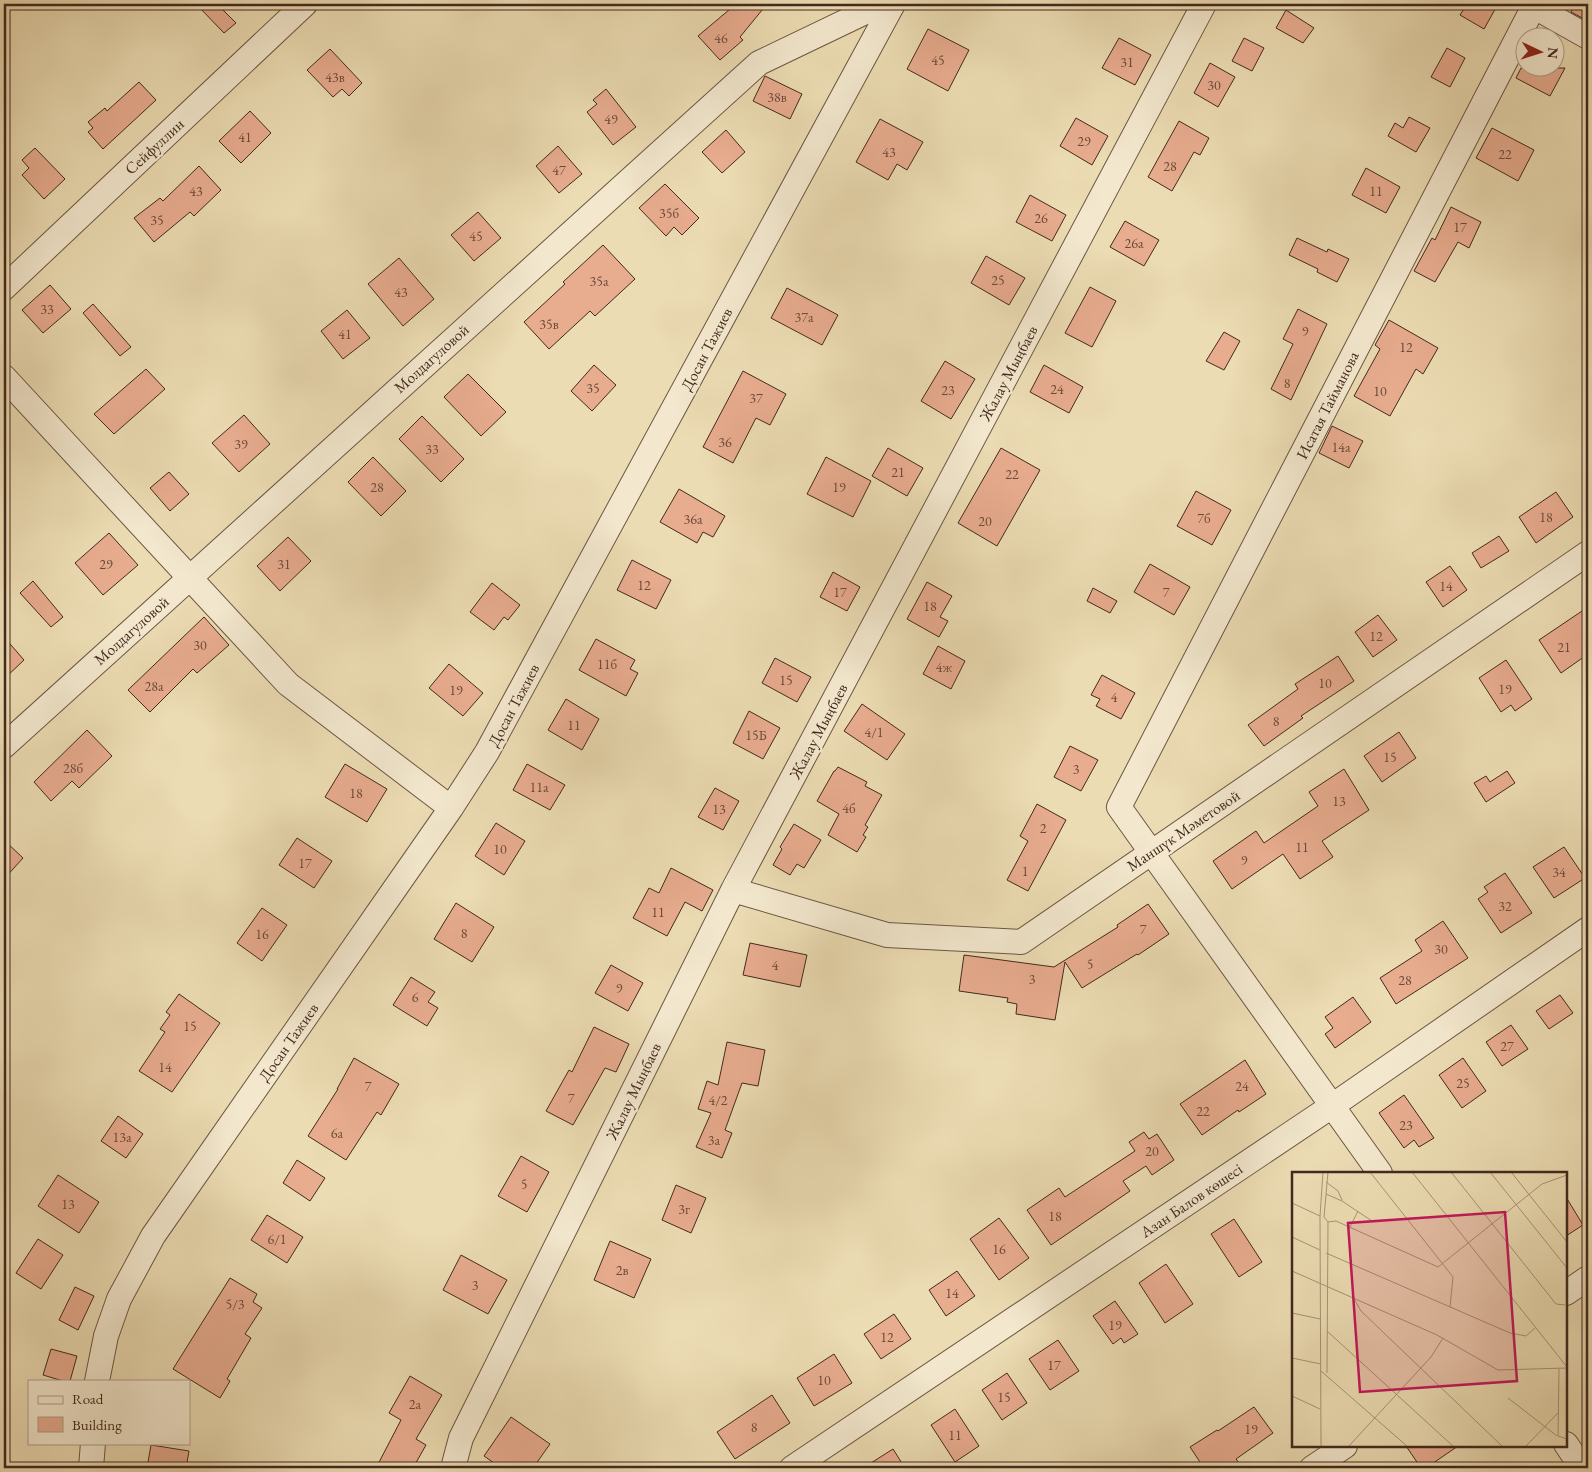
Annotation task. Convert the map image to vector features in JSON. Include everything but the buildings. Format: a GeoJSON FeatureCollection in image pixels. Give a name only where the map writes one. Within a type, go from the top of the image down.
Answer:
{"type":"FeatureCollection","features":[{"type":"Feature","properties":{"kind":"street","name":"Сейфуллин"},"geometry":{"type":"LineString","coordinates":[[4,288],[305,4]]}},
{"type":"Feature","properties":{"kind":"street","name":"Молдагуловой"},"geometry":{"type":"LineString","coordinates":[[4,746],[759,63],[882,4]]}},
{"type":"Feature","properties":{"kind":"street","name":"Досан Тажиев"},"geometry":{"type":"LineString","coordinates":[[98,1380],[106,1336],[119,1299],[153,1236],[488,752],[893,4]]}},
{"type":"Feature","properties":{"kind":"street","name":"Жалау Мыңбаев"},"geometry":{"type":"LineString","coordinates":[[453,1468],[461,1438],[733,890],[1204,4]]}},
{"type":"Feature","properties":{"kind":"street"},"geometry":{"type":"LineString","coordinates":[[1534,5],[1588,36]]}},
{"type":"Feature","properties":{"kind":"street","name":"Исатая Тайманова"},"geometry":{"type":"LineString","coordinates":[[1151,852],[1119,807],[1534,5]]}},
{"type":"Feature","properties":{"kind":"street"},"geometry":{"type":"LineString","coordinates":[[4,377],[288,684],[451,808]]}},
{"type":"Feature","properties":{"kind":"street","name":"Маншүк Мәметовой"},"geometry":{"type":"LineString","coordinates":[[733,890],[887,935],[1021,942],[1588,553]]}},
{"type":"Feature","properties":{"kind":"street"},"geometry":{"type":"LineString","coordinates":[[1151,852],[1379,1172]]}},
{"type":"Feature","properties":{"kind":"street","name":"Азан Балов көшесі"},"geometry":{"type":"LineString","coordinates":[[792,1468],[1332,1106],[1588,929]]}},
{"type":"Feature","properties":{"kind":"street"},"geometry":{"type":"LineString","coordinates":[[1567,1293],[1588,1278]]}},
{"type":"Feature","properties":{"kind":"street"},"geometry":{"type":"LineString","coordinates":[[91,1468],[93,1444]]}},
{"type":"Feature","properties":{"kind":"street"},"geometry":{"type":"LineString","coordinates":[[1567,1446],[1582,1468]]}},
{"type":"Feature","properties":{"kind":"street"},"geometry":{"type":"LineString","coordinates":[[1312,1468],[1344,1447]]}}]}
